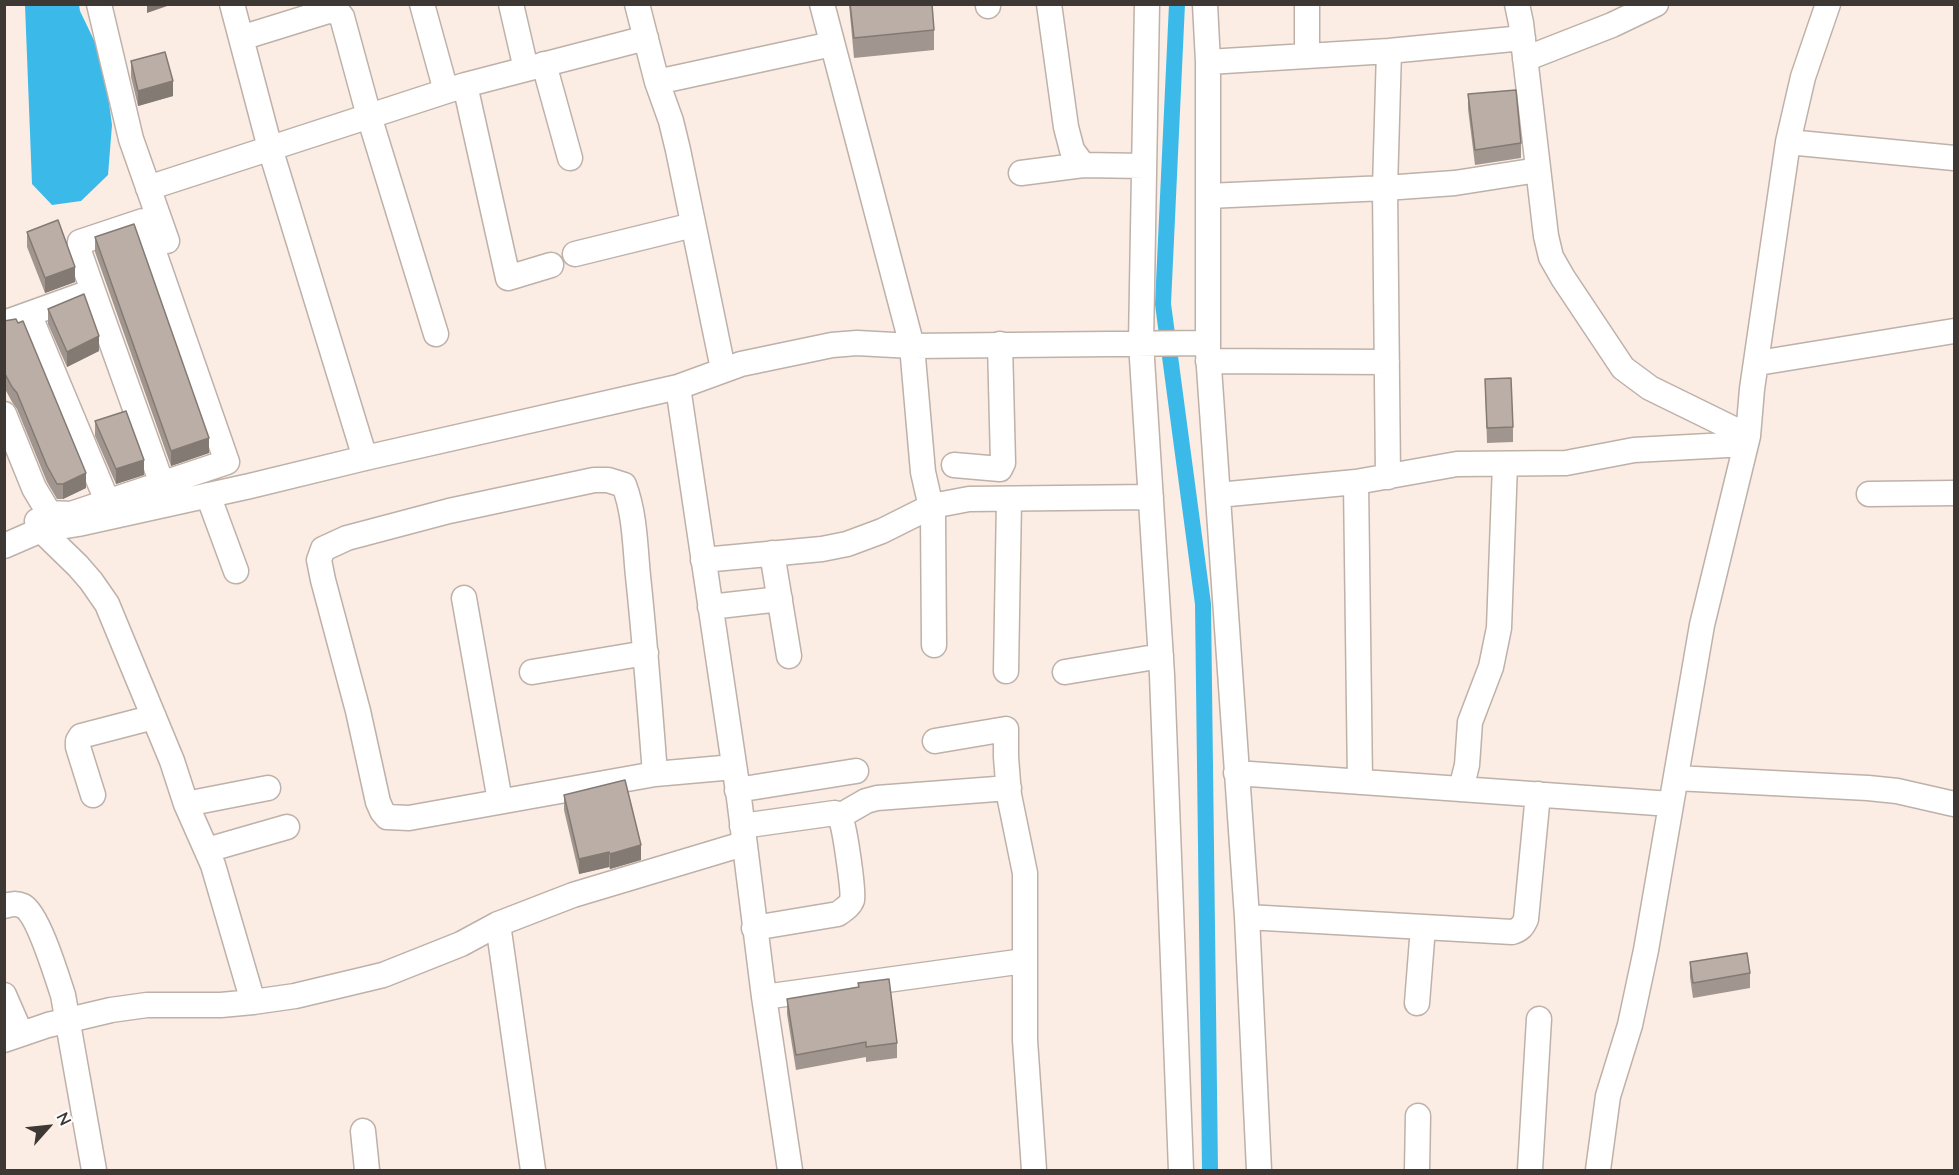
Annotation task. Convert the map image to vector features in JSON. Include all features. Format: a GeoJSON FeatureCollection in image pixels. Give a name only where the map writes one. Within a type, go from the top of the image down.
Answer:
{"type":"FeatureCollection","features":[{"type":"Feature","properties":{"kind":"street"},"geometry":{"type":"LineString","coordinates":[[99,4],[131,139],[250,486]]}},
{"type":"Feature","properties":{"kind":"street"},"geometry":{"type":"LineString","coordinates":[[232,4],[270,148],[364,458]]}},
{"type":"Feature","properties":{"kind":"street"},"geometry":{"type":"LineString","coordinates":[[422,4],[455,88],[508,278],[551,265]]}},
{"type":"Feature","properties":{"kind":"street"},"geometry":{"type":"LineString","coordinates":[[511,4],[570,158]]}},
{"type":"Feature","properties":{"kind":"street"},"geometry":{"type":"LineString","coordinates":[[637,4],[657,82],[671,121],[723,369]]}},
{"type":"Feature","properties":{"kind":"street"},"geometry":{"type":"LineString","coordinates":[[822,4],[912,345],[923,472],[932,506],[934,645]]}},
{"type":"Feature","properties":{"kind":"street"},"geometry":{"type":"LineString","coordinates":[[1050,4],[1066,127],[1072,150],[1083,165]]}},
{"type":"Feature","properties":{"kind":"street"},"geometry":{"type":"LineString","coordinates":[[1147,4],[1144,166],[1145,343],[1151,497],[1161,656],[1181,1170]]}},
{"type":"Feature","properties":{"kind":"street"},"geometry":{"type":"LineString","coordinates":[[1205,4],[1208,62],[1208,352],[1247,917],[1259,1170]]}},
{"type":"Feature","properties":{"kind":"street"},"geometry":{"type":"LineString","coordinates":[[1307,4],[1307,56]]}},
{"type":"Feature","properties":{"kind":"street"},"geometry":{"type":"LineString","coordinates":[[1517,4],[1546,236],[1551,257],[1623,368],[1650,388],[1747,440]]}},
{"type":"Feature","properties":{"kind":"street"},"geometry":{"type":"LineString","coordinates":[[1208,62],[1389,51],[1524,49],[1612,25],[1656,4]]}},
{"type":"Feature","properties":{"kind":"street"},"geometry":{"type":"LineString","coordinates":[[1598,1170],[1608,1096],[1630,1025],[1646,950],[1702,625],[1747,440],[1752,389],[1758,363],[1781,179],[1788,142],[1803,77],[1828,4]]}},
{"type":"Feature","properties":{"kind":"street"},"geometry":{"type":"LineString","coordinates":[[242,38],[328,11],[338,12],[342,17],[369,116],[436,333]]}},
{"type":"Feature","properties":{"kind":"street"},"geometry":{"type":"LineString","coordinates":[[148,188],[455,88],[646,38]]}},
{"type":"Feature","properties":{"kind":"street"},"geometry":{"type":"LineString","coordinates":[[657,82],[832,44]]}},
{"type":"Feature","properties":{"kind":"street"},"geometry":{"type":"LineString","coordinates":[[1388,477],[1385,188],[1389,51]]}},
{"type":"Feature","properties":{"kind":"street"},"geometry":{"type":"LineString","coordinates":[[1788,142],[1954,158]]}},
{"type":"Feature","properties":{"kind":"street"},"geometry":{"type":"LineString","coordinates":[[1021,173],[1083,165],[1144,166]]}},
{"type":"Feature","properties":{"kind":"street"},"geometry":{"type":"LineString","coordinates":[[1208,196],[1455,183],[1538,170]]}},
{"type":"Feature","properties":{"kind":"street"},"geometry":{"type":"LineString","coordinates":[[4,414],[42,503],[49,513],[75,519],[108,503],[227,462],[143,220],[80,242],[80,251],[162,484]]}},
{"type":"Feature","properties":{"kind":"street"},"geometry":{"type":"LineString","coordinates":[[575,254],[693,225]]}},
{"type":"Feature","properties":{"kind":"street"},"geometry":{"type":"LineString","coordinates":[[4,323],[93,291]]}},
{"type":"Feature","properties":{"kind":"street"},"geometry":{"type":"LineString","coordinates":[[29,314],[108,503]]}},
{"type":"Feature","properties":{"kind":"street"},"geometry":{"type":"LineString","coordinates":[[1758,363],[1954,331]]}},
{"type":"Feature","properties":{"kind":"street"},"geometry":{"type":"LineString","coordinates":[[4,546],[40,530],[75,519],[250,486],[678,387],[723,369],[832,345],[1178,343],[1208,352],[1387,362]]}},
{"type":"Feature","properties":{"kind":"street"},"geometry":{"type":"LineString","coordinates":[[954,465],[1000,469],[1003,464],[1000,344]]}},
{"type":"Feature","properties":{"kind":"street"},"geometry":{"type":"LineString","coordinates":[[678,387],[790,1170]]}},
{"type":"Feature","properties":{"kind":"street"},"geometry":{"type":"LineString","coordinates":[[4,437],[40,530],[84,573],[107,604],[172,760],[186,804],[207,850],[226,904],[253,1002]]}},
{"type":"Feature","properties":{"kind":"street"},"geometry":{"type":"LineString","coordinates":[[1218,495],[1356,482],[1457,464],[1566,463],[1652,449],[1747,440]]}},
{"type":"Feature","properties":{"kind":"street"},"geometry":{"type":"LineString","coordinates":[[1461,789],[1467,765],[1470,722],[1491,667],[1499,628],[1505,464]]}},
{"type":"Feature","properties":{"kind":"street"},"geometry":{"type":"LineString","coordinates":[[655,774],[646,653],[628,497],[624,485],[616,481],[594,480],[457,509],[347,538],[323,549],[319,560],[323,580],[382,811],[387,817],[409,818],[655,774],[735,779],[856,771]]}},
{"type":"Feature","properties":{"kind":"street"},"geometry":{"type":"LineString","coordinates":[[1356,482],[1360,782]]}},
{"type":"Feature","properties":{"kind":"street"},"geometry":{"type":"LineString","coordinates":[[1869,494],[1954,493]]}},
{"type":"Feature","properties":{"kind":"street"},"geometry":{"type":"LineString","coordinates":[[208,495],[236,571]]}},
{"type":"Feature","properties":{"kind":"street"},"geometry":{"type":"LineString","coordinates":[[703,560],[846,544],[882,531],[932,506],[969,499],[1151,497]]}},
{"type":"Feature","properties":{"kind":"street"},"geometry":{"type":"LineString","coordinates":[[1006,671],[1009,500]]}},
{"type":"Feature","properties":{"kind":"street"},"geometry":{"type":"LineString","coordinates":[[772,553],[789,656]]}},
{"type":"Feature","properties":{"kind":"street"},"geometry":{"type":"LineString","coordinates":[[464,598],[500,801]]}},
{"type":"Feature","properties":{"kind":"street"},"geometry":{"type":"LineString","coordinates":[[710,607],[780,599]]}},
{"type":"Feature","properties":{"kind":"street"},"geometry":{"type":"LineString","coordinates":[[532,672],[646,653]]}},
{"type":"Feature","properties":{"kind":"street"},"geometry":{"type":"LineString","coordinates":[[1065,672],[1161,656]]}},
{"type":"Feature","properties":{"kind":"street"},"geometry":{"type":"LineString","coordinates":[[93,795],[78,747],[81,736],[154,717]]}},
{"type":"Feature","properties":{"kind":"street"},"geometry":{"type":"LineString","coordinates":[[935,741],[1006,729],[1009,788],[1025,873],[1025,1040],[1034,1170]]}},
{"type":"Feature","properties":{"kind":"street"},"geometry":{"type":"LineString","coordinates":[[1236,773],[1671,804]]}},
{"type":"Feature","properties":{"kind":"street"},"geometry":{"type":"LineString","coordinates":[[1676,778],[1868,788],[1922,796],[1954,804]]}},
{"type":"Feature","properties":{"kind":"street"},"geometry":{"type":"LineString","coordinates":[[186,804],[268,788]]}},
{"type":"Feature","properties":{"kind":"street"},"geometry":{"type":"LineString","coordinates":[[840,816],[856,806],[877,798],[1009,788]]}},
{"type":"Feature","properties":{"kind":"street"},"geometry":{"type":"LineString","coordinates":[[1247,917],[1512,932],[1518,930],[1524,925],[1526,919],[1538,794]]}},
{"type":"Feature","properties":{"kind":"street"},"geometry":{"type":"LineString","coordinates":[[4,995],[13,1037],[66,1021],[131,1007],[221,1005],[295,996],[383,975],[461,944],[498,924],[742,835],[835,813],[840,816],[851,886],[852,900],[847,908],[838,914],[826,917],[754,928]]}},
{"type":"Feature","properties":{"kind":"street"},"geometry":{"type":"LineString","coordinates":[[207,850],[287,827]]}},
{"type":"Feature","properties":{"kind":"street"},"geometry":{"type":"LineString","coordinates":[[4,906],[13,904],[23,906],[38,928],[63,995],[94,1170]]}},
{"type":"Feature","properties":{"kind":"street"},"geometry":{"type":"LineString","coordinates":[[498,924],[533,1170]]}},
{"type":"Feature","properties":{"kind":"street"},"geometry":{"type":"LineString","coordinates":[[1417,1003],[1423,927]]}},
{"type":"Feature","properties":{"kind":"street"},"geometry":{"type":"LineString","coordinates":[[764,997],[1024,961]]}},
{"type":"Feature","properties":{"kind":"street"},"geometry":{"type":"LineString","coordinates":[[1530,1170],[1539,1019]]}},
{"type":"Feature","properties":{"kind":"street"},"geometry":{"type":"LineString","coordinates":[[1417,1170],[1418,1116]]}},
{"type":"Feature","properties":{"kind":"street"},"geometry":{"type":"LineString","coordinates":[[363,1131],[367,1170]]}},
{"type":"Feature","properties":{"kind":"water"},"geometry":{"type":"Polygon","coordinates":[[[25,5],[79,5],[103,59],[112,125],[108,175],[81,201],[52,205],[32,184],[25,5]]]}},
{"type":"Feature","properties":{"kind":"building"},"geometry":{"type":"Polygon","coordinates":[[[850,4],[932,4],[934,30],[854,38],[850,4]]]}},
{"type":"Feature","properties":{"kind":"building"},"geometry":{"type":"Polygon","coordinates":[[[165,52],[173,81],[138,91],[131,61],[165,52]]]}},
{"type":"Feature","properties":{"kind":"building"},"geometry":{"type":"Polygon","coordinates":[[[1516,90],[1521,143],[1475,150],[1468,94],[1516,90]]]}},
{"type":"Feature","properties":{"kind":"building"},"geometry":{"type":"Polygon","coordinates":[[[58,220],[75,267],[45,278],[27,232],[58,220]]]}},
{"type":"Feature","properties":{"kind":"building"},"geometry":{"type":"Polygon","coordinates":[[[134,224],[209,438],[171,451],[95,237],[134,224]]]}},
{"type":"Feature","properties":{"kind":"building"},"geometry":{"type":"Polygon","coordinates":[[[84,294],[99,336],[67,352],[48,309],[84,294]]]}},
{"type":"Feature","properties":{"kind":"building"},"geometry":{"type":"Polygon","coordinates":[[[16,319],[18,323],[23,321],[86,473],[63,484],[57,484],[47,466],[17,393],[4,372],[4,321],[16,319]]]}},
{"type":"Feature","properties":{"kind":"building"},"geometry":{"type":"Polygon","coordinates":[[[1511,378],[1513,427],[1487,428],[1485,379],[1511,378]]]}},
{"type":"Feature","properties":{"kind":"building"},"geometry":{"type":"Polygon","coordinates":[[[126,411],[144,460],[116,469],[95,421],[126,411]]]}},
{"type":"Feature","properties":{"kind":"building"},"geometry":{"type":"Polygon","coordinates":[[[625,780],[641,845],[610,854],[609,852],[579,859],[564,795],[625,780]]]}},
{"type":"Feature","properties":{"kind":"building"},"geometry":{"type":"Polygon","coordinates":[[[1747,953],[1750,973],[1693,983],[1690,962],[1747,953]]]}},
{"type":"Feature","properties":{"kind":"building"},"geometry":{"type":"Polygon","coordinates":[[[889,979],[897,1043],[866,1047],[866,1042],[796,1055],[787,999],[859,987],[858,983],[889,979]]]}},
{"type":"Feature","properties":{"kind":"waterway"},"geometry":{"type":"LineString","coordinates":[[1177,4],[1163,304],[1203,604],[1210,1170]]}}]}
